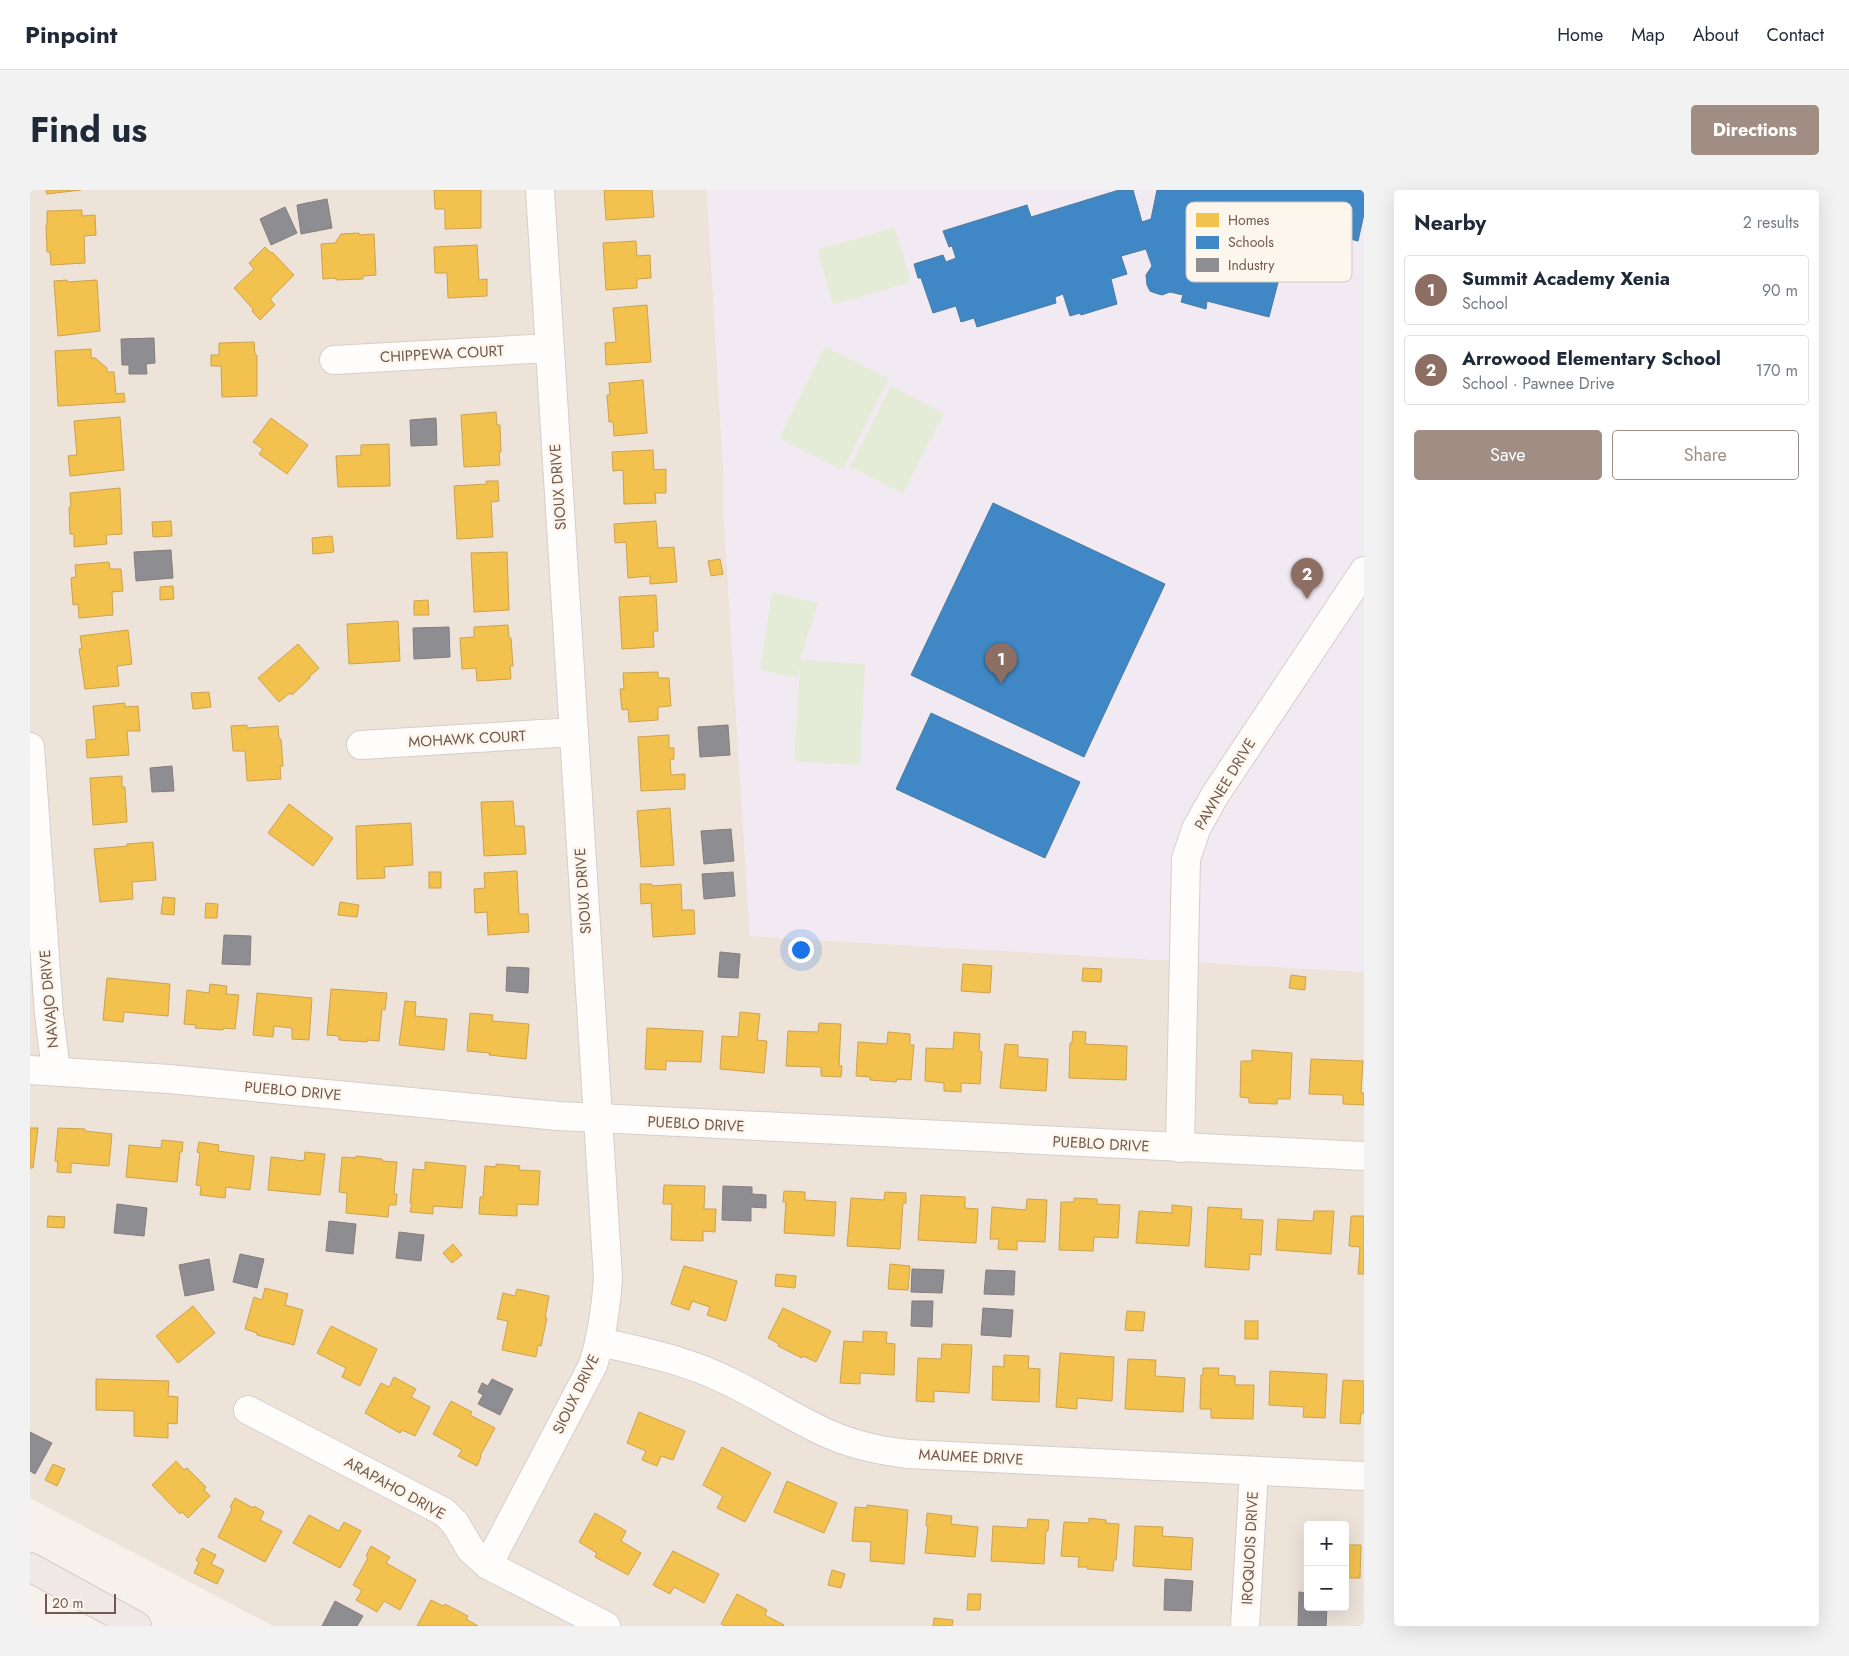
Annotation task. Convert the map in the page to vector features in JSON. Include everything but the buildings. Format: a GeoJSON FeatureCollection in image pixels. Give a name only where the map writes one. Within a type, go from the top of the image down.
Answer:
{"type":"FeatureCollection","features":[{"type":"Feature","properties":{"kind":"highway"},"geometry":{"type":"LineString","coordinates":[[30,1567],[137,1626]]}},
{"type":"Feature","properties":{"kind":"highway"},"geometry":{"type":"LineString","coordinates":[[30,1578],[112,1626]]}},
{"type":"Feature","properties":{"kind":"street","name":"SIOUX DRIVE"},"geometry":{"type":"LineString","coordinates":[[488,1564],[593,1365],[600,1342],[606,1308],[608,1278],[540,190]]}},
{"type":"Feature","properties":{"kind":"street","name":"CHIPPEWA COURT"},"geometry":{"type":"LineString","coordinates":[[334,360],[549,348]]}},
{"type":"Feature","properties":{"kind":"street","name":"PAWNEE DRIVE"},"geometry":{"type":"LineString","coordinates":[[1180,1148],[1186,859],[1196,829],[1215,795],[1364,571]]}},
{"type":"Feature","properties":{"kind":"street","name":"MOHAWK COURT"},"geometry":{"type":"LineString","coordinates":[[361,745],[574,732]]}},
{"type":"Feature","properties":{"kind":"street","name":"NAVAJO DRIVE"},"geometry":{"type":"LineString","coordinates":[[30,747],[49,1014],[43,1070]]}},
{"type":"Feature","properties":{"kind":"street","name":"PUEBLO DRIVE"},"geometry":{"type":"LineString","coordinates":[[43,1070],[169,1079],[549,1116],[1364,1156]]}},
{"type":"Feature","properties":{"kind":"street","name":"MAUMEE DRIVE"},"geometry":{"type":"LineString","coordinates":[[600,1342],[667,1358],[699,1368],[730,1382],[831,1435],[879,1451],[908,1454],[1364,1476]]}},
{"type":"Feature","properties":{"kind":"street","name":"ARAPAHO DRIVE"},"geometry":{"type":"LineString","coordinates":[[248,1410],[444,1512],[455,1523],[471,1550],[488,1564],[606,1626]]}},
{"type":"Feature","properties":{"kind":"street","name":"IROQUOIS DRIVE"},"geometry":{"type":"LineString","coordinates":[[1245,1626],[1254,1471]]}},
{"type":"Feature","properties":{"kind":"shaded area"},"geometry":{"type":"Polygon","coordinates":[[[30,190],[707,190],[723,467],[723,504],[750,936],[1364,972],[1364,1626],[273,1626],[30,1498],[30,190]]]}},
{"type":"Feature","properties":{"kind":"shaded area"},"geometry":{"type":"Polygon","coordinates":[[[707,190],[1364,190],[1364,972],[750,936],[723,504],[723,467],[707,190]]]}},
{"type":"Feature","properties":{"kind":"green space"},"geometry":{"type":"Polygon","coordinates":[[[895,227],[911,282],[833,305],[817,250],[895,227]]]}},
{"type":"Feature","properties":{"kind":"green space"},"geometry":{"type":"Polygon","coordinates":[[[825,346],[889,378],[843,470],[779,438],[825,346]]]}},
{"type":"Feature","properties":{"kind":"green space"},"geometry":{"type":"Polygon","coordinates":[[[891,386],[944,413],[903,494],[850,467],[891,386]]]}},
{"type":"Feature","properties":{"kind":"green space"},"geometry":{"type":"Polygon","coordinates":[[[772,592],[818,603],[800,660],[865,664],[860,765],[794,761],[800,666],[797,678],[760,670],[772,592]]]}},
{"type":"Feature","properties":{"kind":"place","name":"Arrowood Elementary School"},"geometry":{"type":"Point","coordinates":[1307,599]}},
{"type":"Feature","properties":{"kind":"place","name":"Summit Academy Xenia"},"geometry":{"type":"Point","coordinates":[1001,684]}}]}
